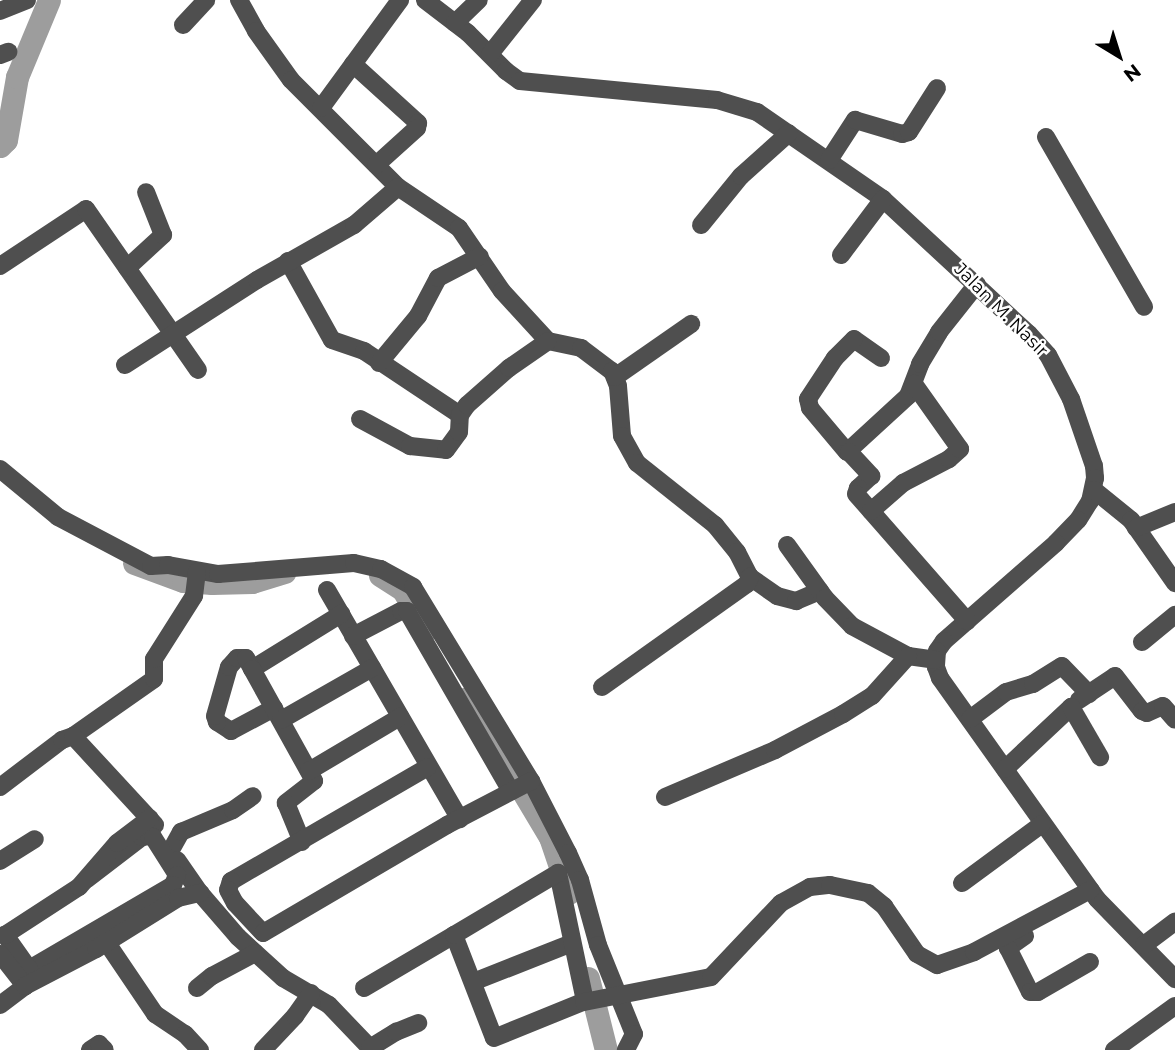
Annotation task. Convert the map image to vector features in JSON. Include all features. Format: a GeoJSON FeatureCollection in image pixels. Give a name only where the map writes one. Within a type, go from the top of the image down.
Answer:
{"type":"FeatureCollection","features":[{"type":"Feature","properties":{"kind":"street"},"geometry":{"type":"LineString","coordinates":[[0,11],[27,0]]}},
{"type":"Feature","properties":{"kind":"street"},"geometry":{"type":"LineString","coordinates":[[183,24],[206,0]]}},
{"type":"Feature","properties":{"kind":"street"},"geometry":{"type":"LineString","coordinates":[[239,0],[279,66],[398,187],[454,223],[480,256],[502,292],[548,341],[566,343],[591,354],[607,365],[615,377],[622,436],[630,453],[650,475],[715,525],[737,552],[750,577],[788,601],[796,601],[820,592]]}},
{"type":"Feature","properties":{"kind":"street"},"geometry":{"type":"LineString","coordinates":[[321,108],[400,0]]}},
{"type":"Feature","properties":{"kind":"street","name":"Jalan M. Nasir"},"geometry":{"type":"LineString","coordinates":[[425,0],[520,81],[717,100],[757,112],[883,199],[977,284],[1040,346],[1063,380],[1094,467],[1094,490]]}},
{"type":"Feature","properties":{"kind":"street"},"geometry":{"type":"LineString","coordinates":[[455,23],[479,0]]}},
{"type":"Feature","properties":{"kind":"street"},"geometry":{"type":"LineString","coordinates":[[490,54],[533,0]]}},
{"type":"Feature","properties":{"kind":"street"},"geometry":{"type":"LineString","coordinates":[[353,64],[418,123],[417,128],[376,165]]}},
{"type":"Feature","properties":{"kind":"street"},"geometry":{"type":"LineString","coordinates":[[829,160],[855,120],[902,134],[909,132],[937,88]]}},
{"type":"Feature","properties":{"kind":"street"},"geometry":{"type":"LineString","coordinates":[[701,225],[741,176],[789,133]]}},
{"type":"Feature","properties":{"kind":"street"},"geometry":{"type":"LineString","coordinates":[[1046,137],[1144,307]]}},
{"type":"Feature","properties":{"kind":"street"},"geometry":{"type":"LineString","coordinates":[[125,365],[173,337],[288,261],[354,225],[398,187]]}},
{"type":"Feature","properties":{"kind":"street"},"geometry":{"type":"LineString","coordinates":[[127,268],[163,235],[146,192]]}},
{"type":"Feature","properties":{"kind":"street"},"geometry":{"type":"LineString","coordinates":[[841,255],[883,199]]}},
{"type":"Feature","properties":{"kind":"street"},"geometry":{"type":"LineString","coordinates":[[0,266],[83,209],[198,370]]}},
{"type":"Feature","properties":{"kind":"street"},"geometry":{"type":"LineString","coordinates":[[379,363],[418,316],[438,278],[480,256]]}},
{"type":"Feature","properties":{"kind":"street"},"geometry":{"type":"LineString","coordinates":[[288,261],[327,335],[333,341],[364,351],[460,415]]}},
{"type":"Feature","properties":{"kind":"street"},"geometry":{"type":"LineString","coordinates":[[849,452],[908,396],[920,364],[939,332],[977,284]]}},
{"type":"Feature","properties":{"kind":"street"},"geometry":{"type":"LineString","coordinates":[[615,377],[691,324]]}},
{"type":"Feature","properties":{"kind":"street"},"geometry":{"type":"LineString","coordinates":[[881,358],[854,339],[835,358],[808,401],[810,408],[871,476],[858,488],[856,494],[967,621]]}},
{"type":"Feature","properties":{"kind":"street"},"geometry":{"type":"LineString","coordinates":[[360,419],[411,446],[440,451],[448,448],[459,432],[460,415],[489,385],[548,341]]}},
{"type":"Feature","properties":{"kind":"street"},"geometry":{"type":"LineString","coordinates":[[871,512],[903,483],[949,459],[960,449],[914,384]]}},
{"type":"Feature","properties":{"kind":"street"},"geometry":{"type":"LineString","coordinates":[[0,470],[50,511],[83,532],[151,566],[168,565],[218,574],[354,563],[382,569],[405,582],[421,596],[521,786]]}},
{"type":"Feature","properties":{"kind":"street"},"geometry":{"type":"LineString","coordinates":[[1172,573],[1119,509],[1094,490],[1086,509],[1071,528],[1014,582],[944,641],[935,660],[940,678],[1094,895],[1175,979]]}},
{"type":"Feature","properties":{"kind":"street"},"geometry":{"type":"LineString","coordinates":[[1136,528],[1175,512]]}},
{"type":"Feature","properties":{"kind":"street"},"geometry":{"type":"LineString","coordinates":[[788,545],[820,592],[852,626],[908,656],[935,660]]}},
{"type":"Feature","properties":{"kind":"street"},"geometry":{"type":"LineString","coordinates":[[0,786],[62,740],[73,736],[154,679],[154,659],[194,596],[197,572]]}},
{"type":"Feature","properties":{"kind":"street"},"geometry":{"type":"LineString","coordinates":[[602,688],[747,584],[750,577]]}},
{"type":"Feature","properties":{"kind":"street"},"geometry":{"type":"LineString","coordinates":[[327,590],[460,818]]}},
{"type":"Feature","properties":{"kind":"street"},"geometry":{"type":"LineString","coordinates":[[353,636],[401,611],[407,611],[576,870],[597,944],[634,1034],[632,1044],[626,1050]]}},
{"type":"Feature","properties":{"kind":"street"},"geometry":{"type":"LineString","coordinates":[[252,669],[341,614]]}},
{"type":"Feature","properties":{"kind":"street"},"geometry":{"type":"LineString","coordinates":[[1142,642],[1175,615]]}},
{"type":"Feature","properties":{"kind":"street"},"geometry":{"type":"LineString","coordinates":[[665,797],[775,750],[843,715],[872,696],[908,656]]}},
{"type":"Feature","properties":{"kind":"street"},"geometry":{"type":"LineString","coordinates":[[302,842],[286,803],[314,784],[309,771],[277,714],[252,669],[243,657],[231,663],[215,716],[217,722],[232,731],[277,714],[372,668]]}},
{"type":"Feature","properties":{"kind":"street"},"geometry":{"type":"LineString","coordinates":[[970,719],[1006,692],[1032,684],[1062,666],[1089,694]]}},
{"type":"Feature","properties":{"kind":"street"},"geometry":{"type":"LineString","coordinates":[[1005,769],[1070,706],[1115,676],[1142,711],[1147,713],[1163,706],[1175,720]]}},
{"type":"Feature","properties":{"kind":"street"},"geometry":{"type":"LineString","coordinates":[[1070,706],[1100,757]]}},
{"type":"Feature","properties":{"kind":"street"},"geometry":{"type":"LineString","coordinates":[[309,771],[400,717]]}},
{"type":"Feature","properties":{"kind":"street"},"geometry":{"type":"LineString","coordinates":[[73,736],[150,818],[200,893],[255,953],[283,978],[311,993],[341,1015],[371,1049],[396,1032],[418,1023]]}},
{"type":"Feature","properties":{"kind":"street"},"geometry":{"type":"LineString","coordinates":[[428,767],[229,883],[228,890],[236,903],[263,933],[460,818],[521,786]]}},
{"type":"Feature","properties":{"kind":"street"},"geometry":{"type":"LineString","coordinates":[[171,850],[181,832],[233,810],[253,796]]}},
{"type":"Feature","properties":{"kind":"street"},"geometry":{"type":"LineString","coordinates":[[87,879],[117,843],[150,818]]}},
{"type":"Feature","properties":{"kind":"street"},"geometry":{"type":"LineString","coordinates":[[962,883],[1042,824]]}},
{"type":"Feature","properties":{"kind":"street"},"geometry":{"type":"LineString","coordinates":[[149,836],[153,837],[177,875],[173,885],[34,968],[26,966],[2,932],[49,909],[87,879],[142,837],[149,836]]}},
{"type":"Feature","properties":{"kind":"street"},"geometry":{"type":"LineString","coordinates":[[0,861],[35,839]]}},
{"type":"Feature","properties":{"kind":"street"},"geometry":{"type":"LineString","coordinates":[[364,988],[558,873],[584,1002]]}},
{"type":"Feature","properties":{"kind":"street"},"geometry":{"type":"LineString","coordinates":[[454,935],[494,1038],[584,1002],[711,977],[781,903],[810,887],[841,886],[867,892],[884,906],[916,954],[937,965],[974,952],[1094,895]]}},
{"type":"Feature","properties":{"kind":"street"},"geometry":{"type":"LineString","coordinates":[[0,1005],[25,986],[107,943],[178,898],[200,893]]}},
{"type":"Feature","properties":{"kind":"street"},"geometry":{"type":"LineString","coordinates":[[1090,962],[1033,992],[1028,990],[1009,946],[1094,895]]}},
{"type":"Feature","properties":{"kind":"street"},"geometry":{"type":"LineString","coordinates":[[1144,944],[1175,922]]}},
{"type":"Feature","properties":{"kind":"street"},"geometry":{"type":"LineString","coordinates":[[107,943],[155,1014],[182,1032],[198,1049]]}},
{"type":"Feature","properties":{"kind":"street"},"geometry":{"type":"LineString","coordinates":[[473,982],[572,943]]}},
{"type":"Feature","properties":{"kind":"street"},"geometry":{"type":"LineString","coordinates":[[197,988],[212,976],[255,953]]}},
{"type":"Feature","properties":{"kind":"street"},"geometry":{"type":"LineString","coordinates":[[0,954],[25,986]]}},
{"type":"Feature","properties":{"kind":"street"},"geometry":{"type":"LineString","coordinates":[[263,1050],[295,1016],[311,993]]}},
{"type":"Feature","properties":{"kind":"street"},"geometry":{"type":"LineString","coordinates":[[1114,1050],[1175,1006]]}},
{"type":"Feature","properties":{"kind":"street"},"geometry":{"type":"LineString","coordinates":[[90,1050],[100,1044],[105,1050]]}},
{"type":"Feature","properties":{"kind":"waterway"},"geometry":{"type":"LineString","coordinates":[[0,146],[6,140],[17,77],[49,0]]}},
{"type":"Feature","properties":{"kind":"waterway"},"geometry":{"type":"LineString","coordinates":[[134,563],[183,581],[212,583],[252,582],[284,572]]}},
{"type":"Feature","properties":{"kind":"waterway"},"geometry":{"type":"LineString","coordinates":[[380,575],[403,590],[426,630]]}},
{"type":"Feature","properties":{"kind":"waterway"},"geometry":{"type":"LineString","coordinates":[[467,698],[550,837],[569,893]]}},
{"type":"Feature","properties":{"kind":"waterway"},"geometry":{"type":"LineString","coordinates":[[588,978],[606,1050]]}}]}
